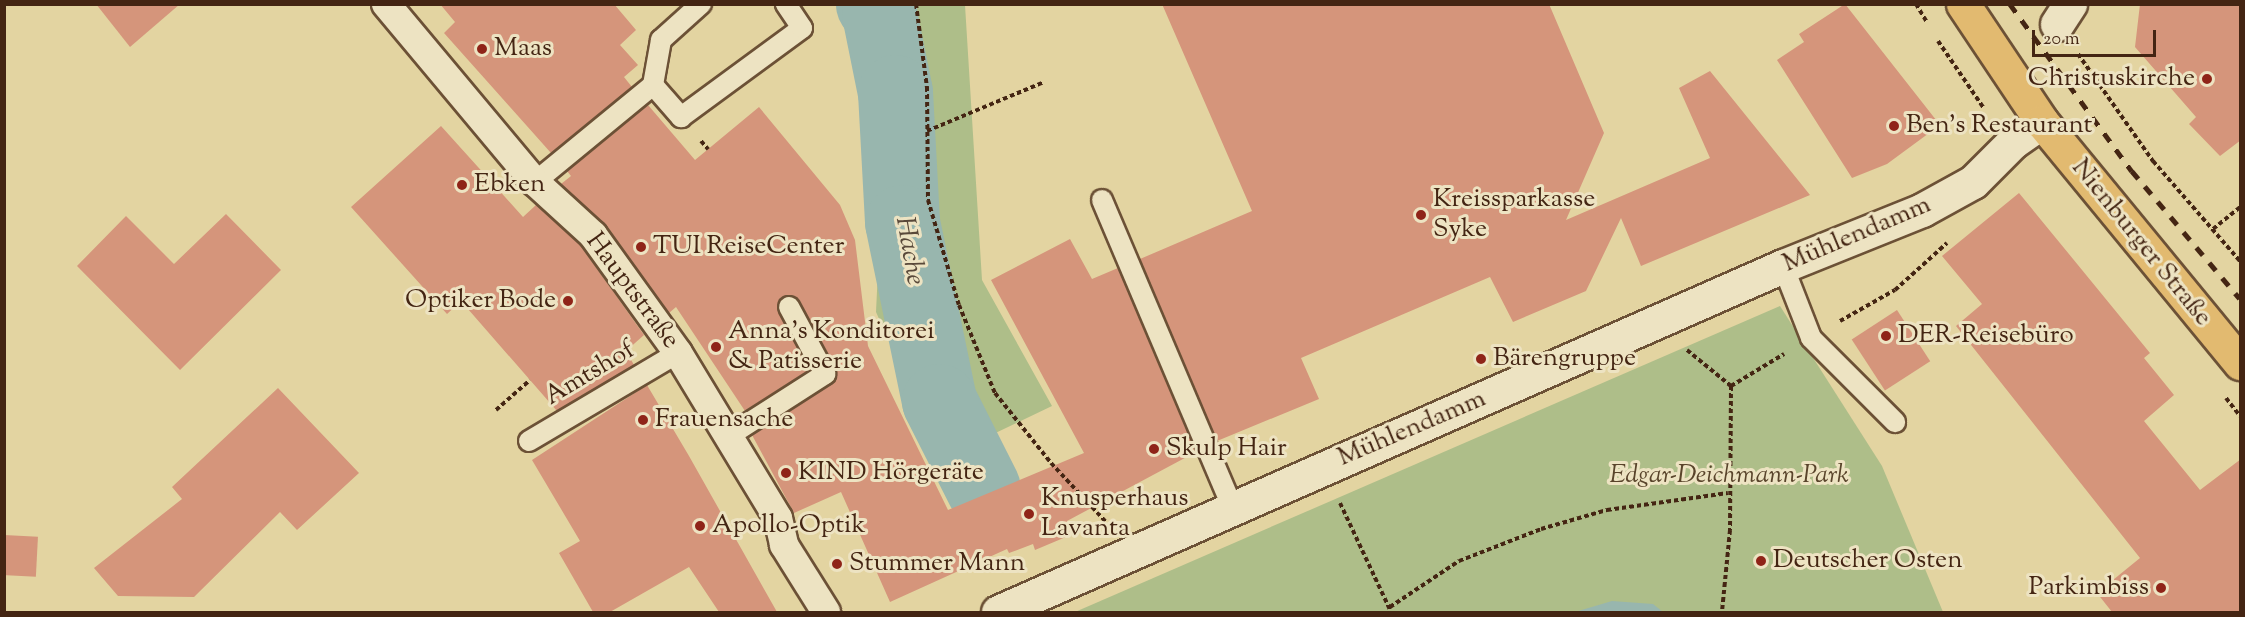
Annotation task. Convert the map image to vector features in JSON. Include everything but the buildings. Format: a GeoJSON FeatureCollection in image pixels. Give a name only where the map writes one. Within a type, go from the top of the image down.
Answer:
{"type":"FeatureCollection","features":[{"type":"Feature","properties":{"kind":"main road","name":"Nienburger Straße"},"geometry":{"type":"LineString","coordinates":[[1963,4],[2042,122],[2241,363]]}},
{"type":"Feature","properties":{"kind":"street","name":"Hauptstraße"},"geometry":{"type":"LineString","coordinates":[[386,4],[535,183],[593,235],[678,353],[778,518],[784,545],[826,612]]}},
{"type":"Feature","properties":{"kind":"street","name":"Mühlendamm"},"geometry":{"type":"LineString","coordinates":[[998,612],[1135,549],[1783,266],[1922,210],[1973,182],[2013,142],[2042,122]]}},
{"type":"Feature","properties":{"kind":"lane"},"geometry":{"type":"LineString","coordinates":[[535,183],[653,85],[661,40],[701,4]]}},
{"type":"Feature","properties":{"kind":"lane"},"geometry":{"type":"LineString","coordinates":[[653,85],[681,117],[802,28],[786,4]]}},
{"type":"Feature","properties":{"kind":"lane"},"geometry":{"type":"LineString","coordinates":[[1101,200],[1232,507]]}},
{"type":"Feature","properties":{"kind":"lane"},"geometry":{"type":"LineString","coordinates":[[1783,266],[1811,338],[1895,422]]}},
{"type":"Feature","properties":{"kind":"lane"},"geometry":{"type":"LineString","coordinates":[[727,437],[825,374],[789,307]]}},
{"type":"Feature","properties":{"kind":"lane","name":"Amtshof"},"geometry":{"type":"LineString","coordinates":[[529,441],[678,353]]}},
{"type":"Feature","properties":{"kind":"path"},"geometry":{"type":"LineString","coordinates":[[916,4],[927,87],[928,200],[959,305],[996,393],[1078,494],[1135,549]]}},
{"type":"Feature","properties":{"kind":"path"},"geometry":{"type":"LineString","coordinates":[[1916,4],[1929,25]]}},
{"type":"Feature","properties":{"kind":"path"},"geometry":{"type":"LineString","coordinates":[[2064,14],[2153,161],[2241,261]]}},
{"type":"Feature","properties":{"kind":"path"},"geometry":{"type":"LineString","coordinates":[[1935,35],[1966,87]]}},
{"type":"Feature","properties":{"kind":"path"},"geometry":{"type":"LineString","coordinates":[[927,130],[1042,83]]}},
{"type":"Feature","properties":{"kind":"path"},"geometry":{"type":"LineString","coordinates":[[1731,386],[1895,290],[1956,234],[1973,182]]}},
{"type":"Feature","properties":{"kind":"path"},"geometry":{"type":"LineString","coordinates":[[2213,229],[2241,207]]}},
{"type":"Feature","properties":{"kind":"path"},"geometry":{"type":"LineString","coordinates":[[1654,323],[1731,386]]}},
{"type":"Feature","properties":{"kind":"path"},"geometry":{"type":"LineString","coordinates":[[496,410],[530,380]]}},
{"type":"Feature","properties":{"kind":"path"},"geometry":{"type":"LineString","coordinates":[[1722,612],[1730,531],[1728,493],[1731,386]]}},
{"type":"Feature","properties":{"kind":"path"},"geometry":{"type":"LineString","coordinates":[[1322,467],[1390,607],[1390,612]]}},
{"type":"Feature","properties":{"kind":"path"},"geometry":{"type":"LineString","coordinates":[[1390,607],[1459,561],[1541,529],[1607,510],[1728,493]]}},
{"type":"Feature","properties":{"kind":"green space"},"geometry":{"type":"Polygon","coordinates":[[[860,5],[965,5],[982,280],[1052,406],[941,459],[876,312],[881,208],[889,165],[871,19],[860,5]]]}},
{"type":"Feature","properties":{"kind":"green space","name":"Edgar-Deichmann-Park"},"geometry":{"type":"Polygon","coordinates":[[[1780,306],[1882,466],[1943,612],[1075,612],[1780,306]]]}},
{"type":"Feature","properties":{"kind":"water"},"geometry":{"type":"Polygon","coordinates":[[[1612,601],[1653,604],[1663,612],[1575,612],[1612,601]]]}},
{"type":"Feature","properties":{"kind":"waterway","name":"Hache"},"geometry":{"type":"LineString","coordinates":[[873,4],[879,13],[895,92],[902,222],[939,401],[983,488]]}},
{"type":"Feature","properties":{"kind":"railway"},"geometry":{"type":"LineString","coordinates":[[2010,4],[2132,171],[2240,299]]}},
{"type":"Feature","properties":{"kind":"place","name":"Maas"},"geometry":{"type":"Point","coordinates":[482,49]}},
{"type":"Feature","properties":{"kind":"place","name":"Christuskirche"},"geometry":{"type":"Point","coordinates":[2207,79]}},
{"type":"Feature","properties":{"kind":"place","name":"Ben's Restaurant"},"geometry":{"type":"Point","coordinates":[1894,126]}},
{"type":"Feature","properties":{"kind":"place","name":"Ebken"},"geometry":{"type":"Point","coordinates":[462,185]}},
{"type":"Feature","properties":{"kind":"place","name":"Kreissparkasse Syke"},"geometry":{"type":"Point","coordinates":[1421,215]}},
{"type":"Feature","properties":{"kind":"place","name":"TUI ReiseCenter"},"geometry":{"type":"Point","coordinates":[641,247]}},
{"type":"Feature","properties":{"kind":"place","name":"Optiker Bode"},"geometry":{"type":"Point","coordinates":[568,301]}},
{"type":"Feature","properties":{"kind":"place","name":"DER-Reisebüro"},"geometry":{"type":"Point","coordinates":[1886,336]}},
{"type":"Feature","properties":{"kind":"place","name":"Anna's Konditorei & Patisserie"},"geometry":{"type":"Point","coordinates":[716,347]}},
{"type":"Feature","properties":{"kind":"place","name":"Bärengruppe"},"geometry":{"type":"Point","coordinates":[1481,359]}},
{"type":"Feature","properties":{"kind":"place","name":"Frauensache"},"geometry":{"type":"Point","coordinates":[643,420]}},
{"type":"Feature","properties":{"kind":"place","name":"Skulp Hair"},"geometry":{"type":"Point","coordinates":[1154,449]}},
{"type":"Feature","properties":{"kind":"place","name":"KIND Hörgeräte"},"geometry":{"type":"Point","coordinates":[786,473]}},
{"type":"Feature","properties":{"kind":"place","name":"Knusperhaus Lavanta"},"geometry":{"type":"Point","coordinates":[1029,514]}},
{"type":"Feature","properties":{"kind":"place","name":"Apollo-Optik"},"geometry":{"type":"Point","coordinates":[700,526]}},
{"type":"Feature","properties":{"kind":"place","name":"Deutscher Osten"},"geometry":{"type":"Point","coordinates":[1761,561]}},
{"type":"Feature","properties":{"kind":"place","name":"Stummer Mann"},"geometry":{"type":"Point","coordinates":[837,564]}},
{"type":"Feature","properties":{"kind":"place","name":"Parkimbiss"},"geometry":{"type":"Point","coordinates":[2161,588]}}]}
